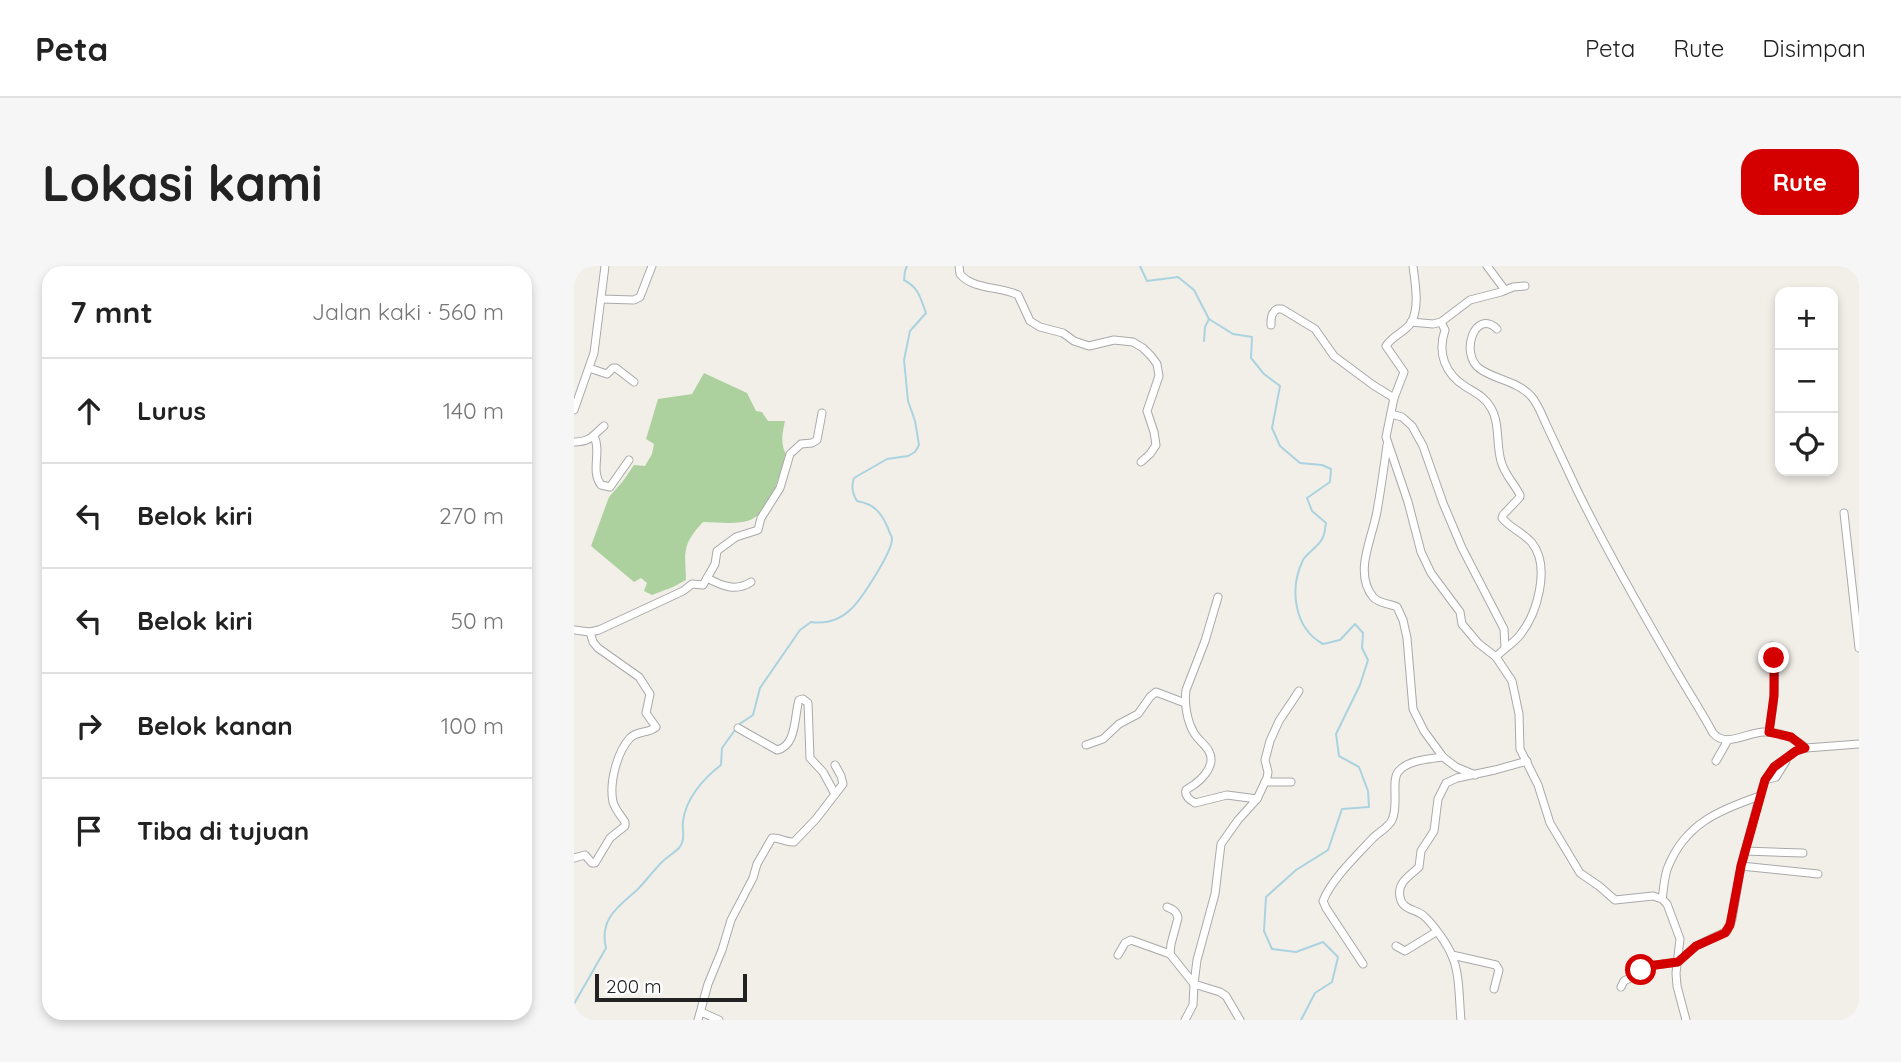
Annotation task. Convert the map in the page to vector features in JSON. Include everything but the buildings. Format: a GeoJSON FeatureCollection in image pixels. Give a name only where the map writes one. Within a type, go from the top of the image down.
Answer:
{"type":"FeatureCollection","features":[{"type":"Feature","properties":{"kind":"street"},"geometry":{"type":"LineString","coordinates":[[574,410],[589,368],[598,330],[605,266]]}},
{"type":"Feature","properties":{"kind":"street"},"geometry":{"type":"LineString","coordinates":[[601,299],[640,298],[652,266]]}},
{"type":"Feature","properties":{"kind":"street"},"geometry":{"type":"LineString","coordinates":[[959,266],[960,274],[968,281],[1018,295],[1030,321],[1040,327],[1063,333],[1074,341],[1089,346],[1114,340],[1133,342],[1152,356],[1159,376],[1147,411],[1156,445],[1141,462]]}},
{"type":"Feature","properties":{"kind":"street"},"geometry":{"type":"LineString","coordinates":[[1413,266],[1417,297],[1411,323],[1386,346],[1405,372],[1394,398],[1386,432],[1387,443],[1377,513],[1365,556],[1365,576],[1374,600],[1397,607],[1401,613],[1407,638],[1413,709],[1424,731],[1443,757],[1456,767],[1475,775]]}},
{"type":"Feature","properties":{"kind":"street"},"geometry":{"type":"LineString","coordinates":[[1487,266],[1505,290]]}},
{"type":"Feature","properties":{"kind":"street"},"geometry":{"type":"LineString","coordinates":[[1411,323],[1441,323],[1470,300],[1525,286]]}},
{"type":"Feature","properties":{"kind":"street"},"geometry":{"type":"LineString","coordinates":[[1271,325],[1271,318],[1278,309],[1306,323],[1315,329],[1334,356],[1394,398]]}},
{"type":"Feature","properties":{"kind":"street"},"geometry":{"type":"LineString","coordinates":[[1441,323],[1445,330],[1441,342],[1443,359],[1456,378],[1479,393],[1490,407],[1495,418],[1503,468],[1520,495],[1502,518],[1531,541],[1541,566],[1535,607],[1520,636],[1496,657]]}},
{"type":"Feature","properties":{"kind":"street"},"geometry":{"type":"LineString","coordinates":[[1497,329],[1494,325],[1487,324],[1475,329],[1470,346],[1473,363],[1482,371],[1520,387],[1534,401],[1578,492],[1713,733],[1719,739],[1728,740],[1769,732],[1791,737],[1805,748]]}},
{"type":"Feature","properties":{"kind":"street"},"geometry":{"type":"LineString","coordinates":[[589,368],[607,374],[616,368],[634,382]]}},
{"type":"Feature","properties":{"kind":"street"},"geometry":{"type":"LineString","coordinates":[[574,630],[599,630],[683,591],[692,584],[702,586],[715,564],[717,551],[736,537],[758,530],[761,517],[780,488],[790,454],[801,443],[817,440],[822,413]]}},
{"type":"Feature","properties":{"kind":"street"},"geometry":{"type":"LineString","coordinates":[[1391,414],[1402,417],[1412,426],[1423,446],[1462,548],[1503,626],[1505,647]]}},
{"type":"Feature","properties":{"kind":"street"},"geometry":{"type":"LineString","coordinates":[[574,442],[583,442],[604,426]]}},
{"type":"Feature","properties":{"kind":"street"},"geometry":{"type":"LineString","coordinates":[[594,436],[597,444],[596,478],[601,485],[610,487],[629,460]]}},
{"type":"Feature","properties":{"kind":"street"},"geometry":{"type":"LineString","coordinates":[[1387,443],[1427,567],[1460,612],[1462,624],[1496,657],[1513,684],[1523,755],[1538,785],[1549,820],[1580,873],[1615,900],[1650,896],[1662,899],[1667,904],[1679,932],[1676,974],[1686,1020]]}},
{"type":"Feature","properties":{"kind":"street"},"geometry":{"type":"LineString","coordinates":[[1843,513],[1859,648]]}},
{"type":"Feature","properties":{"kind":"street"},"geometry":{"type":"LineString","coordinates":[[707,578],[731,587],[742,587],[751,582]]}},
{"type":"Feature","properties":{"kind":"street"},"geometry":{"type":"LineString","coordinates":[[1218,597],[1211,626],[1186,690],[1185,703],[1193,732],[1209,751],[1211,760],[1204,775],[1186,790],[1189,799],[1197,803],[1223,796],[1257,799]]}},
{"type":"Feature","properties":{"kind":"street"},"geometry":{"type":"LineString","coordinates":[[574,858],[585,855],[590,862],[595,863],[610,838],[625,825],[613,801],[615,766],[631,737],[650,732],[656,727],[646,713],[650,694],[643,682],[598,648],[590,632]]}},
{"type":"Feature","properties":{"kind":"street"},"geometry":{"type":"LineString","coordinates":[[1769,732],[1775,687],[1772,646]]}},
{"type":"Feature","properties":{"kind":"street"},"geometry":{"type":"LineString","coordinates":[[1185,1020],[1193,1005],[1198,960],[1215,894],[1221,844],[1257,799],[1268,772],[1265,760],[1270,741],[1279,721],[1299,691]]}},
{"type":"Feature","properties":{"kind":"street"},"geometry":{"type":"LineString","coordinates":[[1086,745],[1103,739],[1119,724],[1140,712],[1156,692],[1185,703]]}},
{"type":"Feature","properties":{"kind":"street"},"geometry":{"type":"LineString","coordinates":[[738,728],[780,750],[793,733],[799,700],[806,700],[810,758],[823,772],[835,794]]}},
{"type":"Feature","properties":{"kind":"street"},"geometry":{"type":"LineString","coordinates":[[1716,761],[1728,740]]}},
{"type":"Feature","properties":{"kind":"street"},"geometry":{"type":"LineString","coordinates":[[1621,987],[1624,981],[1648,966],[1678,962],[1696,946],[1727,931],[1760,796],[1765,780],[1774,767],[1796,751],[1805,748],[1859,744]]}},
{"type":"Feature","properties":{"kind":"street"},"geometry":{"type":"LineString","coordinates":[[1363,964],[1326,908],[1324,898],[1333,883],[1374,837],[1391,823],[1398,771],[1416,762],[1443,757]]}},
{"type":"Feature","properties":{"kind":"street"},"geometry":{"type":"LineString","coordinates":[[1461,1020],[1452,955],[1424,916],[1404,905],[1400,899],[1400,890],[1404,879],[1419,867],[1421,851],[1433,834],[1442,789],[1451,780],[1527,761]]}},
{"type":"Feature","properties":{"kind":"street"},"geometry":{"type":"LineString","coordinates":[[719,1020],[699,1016],[730,925],[757,864],[774,837],[789,843],[794,842],[842,786],[843,782],[835,765]]}},
{"type":"Feature","properties":{"kind":"street"},"geometry":{"type":"LineString","coordinates":[[1265,782],[1291,782]]}},
{"type":"Feature","properties":{"kind":"street"},"geometry":{"type":"LineString","coordinates":[[1662,899],[1667,867],[1688,834],[1710,817],[1760,796]]}},
{"type":"Feature","properties":{"kind":"street"},"geometry":{"type":"LineString","coordinates":[[1745,850],[1803,853]]}},
{"type":"Feature","properties":{"kind":"street"},"geometry":{"type":"LineString","coordinates":[[1741,866],[1818,874]]}},
{"type":"Feature","properties":{"kind":"street"},"geometry":{"type":"LineString","coordinates":[[1167,907],[1178,914],[1170,954]]}},
{"type":"Feature","properties":{"kind":"street"},"geometry":{"type":"LineString","coordinates":[[1396,946],[1405,951],[1436,932]]}},
{"type":"Feature","properties":{"kind":"street"},"geometry":{"type":"LineString","coordinates":[[1118,955],[1125,943],[1131,940],[1170,954],[1194,984],[1224,994],[1240,1020]]}},
{"type":"Feature","properties":{"kind":"street"},"geometry":{"type":"LineString","coordinates":[[1452,955],[1496,965],[1499,970],[1494,989]]}},
{"type":"Feature","properties":{"kind":"green space"},"geometry":{"type":"Polygon","coordinates":[[[704,373],[747,393],[756,411],[762,412],[768,421],[785,421],[782,439],[787,456],[772,496],[760,513],[742,522],[703,522],[686,548],[686,580],[652,595],[644,591],[647,583],[641,578],[634,582],[591,546],[609,497],[634,465],[645,466],[652,454],[654,444],[646,439],[658,399],[692,394],[704,373]]]}},
{"type":"Feature","properties":{"kind":"waterway"},"geometry":{"type":"LineString","coordinates":[[738,725],[753,715],[760,688],[800,630],[811,622],[827,622],[847,613],[876,575],[891,544],[892,538],[883,517],[872,507],[857,501],[852,487],[854,478],[887,459],[908,456],[915,452],[919,445],[908,401],[904,360],[910,331],[926,313],[916,290],[904,280],[907,266]]}},
{"type":"Feature","properties":{"kind":"waterway"},"geometry":{"type":"LineString","coordinates":[[1140,266],[1147,281],[1178,277],[1194,290],[1209,319],[1205,327],[1204,341]]}},
{"type":"Feature","properties":{"kind":"waterway"},"geometry":{"type":"LineString","coordinates":[[1209,319],[1233,334],[1252,337],[1251,358],[1264,374],[1280,386],[1272,428],[1280,446],[1300,463],[1322,465],[1331,469],[1330,482],[1307,498],[1312,511],[1326,523],[1323,537],[1303,560],[1299,571],[1296,583],[1297,607],[1306,628],[1323,644],[1340,640],[1355,624],[1363,633],[1362,648],[1368,660],[1360,685],[1336,734],[1339,756],[1359,767],[1368,791],[1369,807],[1342,809],[1328,850],[1296,870],[1266,897],[1264,931],[1272,949],[1296,952],[1323,942],[1338,957],[1332,982],[1315,993],[1301,1020]]}},
{"type":"Feature","properties":{"kind":"waterway"},"geometry":{"type":"LineString","coordinates":[[574,1004],[606,948],[605,929],[612,914],[681,845],[687,805],[702,783],[721,765],[722,748],[735,730]]}},
{"type":"Feature","properties":{"kind":"route"},"geometry":{"type":"LineString","coordinates":[[1641,970],[1648,966],[1678,962],[1696,946],[1725,933],[1730,925],[1741,866],[1765,780],[1774,767],[1796,751],[1805,748],[1791,737],[1769,732],[1774,696],[1774,658]]}}]}
